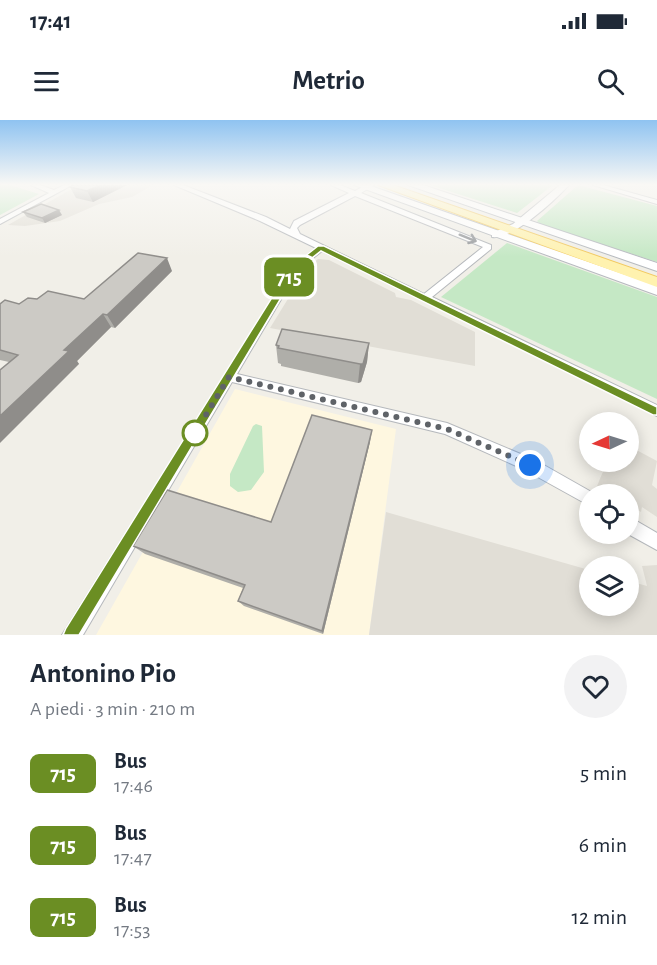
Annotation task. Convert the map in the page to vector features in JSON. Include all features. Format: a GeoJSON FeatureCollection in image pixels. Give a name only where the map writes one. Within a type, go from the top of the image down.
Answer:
{"type":"FeatureCollection","features":[{"type":"Feature","properties":{"kind":"main road"},"geometry":{"type":"LineString","coordinates":[[441,209],[657,267]]}},
{"type":"Feature","properties":{"kind":"main road"},"geometry":{"type":"LineString","coordinates":[[454,209],[657,275]]}},
{"type":"Feature","properties":{"kind":"main road"},"geometry":{"type":"LineString","coordinates":[[466,209],[494,219],[657,291]]}},
{"type":"Feature","properties":{"kind":"main road"},"geometry":{"type":"LineString","coordinates":[[481,209],[494,219]]}},
{"type":"Feature","properties":{"kind":"main road"},"geometry":{"type":"LineString","coordinates":[[482,209],[511,228],[657,282]]}},
{"type":"Feature","properties":{"kind":"street"},"geometry":{"type":"LineString","coordinates":[[0,222],[23,209]]}},
{"type":"Feature","properties":{"kind":"street"},"geometry":{"type":"LineString","coordinates":[[238,209],[297,235],[657,411]]}},
{"type":"Feature","properties":{"kind":"street"},"geometry":{"type":"LineString","coordinates":[[297,235],[293,226],[323,209]]}},
{"type":"Feature","properties":{"kind":"street"},"geometry":{"type":"LineString","coordinates":[[409,209],[488,247],[425,298]]}},
{"type":"Feature","properties":{"kind":"street"},"geometry":{"type":"LineString","coordinates":[[511,228],[535,209]]}},
{"type":"Feature","properties":{"kind":"street"},"geometry":{"type":"LineString","coordinates":[[263,219],[284,222],[306,218]]}},
{"type":"Feature","properties":{"kind":"street"},"geometry":{"type":"LineString","coordinates":[[72,635],[296,267],[321,248]]}},
{"type":"Feature","properties":{"kind":"street"},"geometry":{"type":"LineString","coordinates":[[229,377],[447,429],[530,465],[579,493]]}},
{"type":"Feature","properties":{"kind":"street"},"geometry":{"type":"LineString","coordinates":[[639,531],[657,542]]}},
{"type":"Feature","properties":{"kind":"shaded area"},"geometry":{"type":"Polygon","coordinates":[[[36,209],[87,209],[60,221],[25,226],[8,225],[36,209]]]}},
{"type":"Feature","properties":{"kind":"shaded area"},"geometry":{"type":"Polygon","coordinates":[[[318,259],[329,260],[395,293],[396,297],[411,300],[475,332],[475,366],[270,328],[307,268],[318,259]]]}},
{"type":"Feature","properties":{"kind":"shaded area"},"geometry":{"type":"Polygon","coordinates":[[[235,389],[396,429],[369,635],[96,635],[235,389]]]}},
{"type":"Feature","properties":{"kind":"shaded area"},"geometry":{"type":"Polygon","coordinates":[[[639,451],[657,461],[652,485],[657,489],[657,517],[642,507],[641,512],[639,511],[639,484],[598,484],[603,472],[639,472],[639,451]]]}},
{"type":"Feature","properties":{"kind":"shaded area"},"geometry":{"type":"Polygon","coordinates":[[[386,512],[579,567],[579,616],[639,616],[639,584],[647,586],[642,566],[657,565],[657,635],[369,635],[386,512]]]}},
{"type":"Feature","properties":{"kind":"green space"},"geometry":{"type":"Polygon","coordinates":[[[0,209],[11,209],[0,215],[0,209]]]}},
{"type":"Feature","properties":{"kind":"green space"},"geometry":{"type":"Polygon","coordinates":[[[505,209],[522,209],[517,213],[505,209]]]}},
{"type":"Feature","properties":{"kind":"green space"},"geometry":{"type":"Polygon","coordinates":[[[551,209],[657,209],[657,262],[540,224],[537,221],[551,209]]]}},
{"type":"Feature","properties":{"kind":"green space"},"geometry":{"type":"Polygon","coordinates":[[[507,243],[657,297],[657,399],[441,297],[507,243]]]}},
{"type":"Feature","properties":{"kind":"green space"},"geometry":{"type":"Polygon","coordinates":[[[256,424],[262,426],[264,472],[251,490],[238,492],[230,486],[230,474],[256,424]]]}},
{"type":"Feature","properties":{"kind":"building"},"geometry":{"type":"Polygon","coordinates":[[[30,209],[59,210],[42,218],[23,212],[30,209]]]}},
{"type":"Feature","properties":{"kind":"building"},"geometry":{"type":"Polygon","coordinates":[[[138,253],[167,258],[107,315],[103,314],[64,350],[69,351],[0,416],[0,370],[18,355],[0,350],[0,304],[5,300],[19,304],[28,298],[37,299],[48,291],[84,299],[138,253]]]}},
{"type":"Feature","properties":{"kind":"building"},"geometry":{"type":"Polygon","coordinates":[[[282,329],[369,343],[363,364],[278,348],[279,346],[276,345],[282,329]]]}},
{"type":"Feature","properties":{"kind":"building"},"geometry":{"type":"Polygon","coordinates":[[[312,415],[372,430],[322,631],[238,601],[245,585],[133,546],[167,490],[271,522],[312,415]]]}},
{"type":"Feature","properties":{"kind":"bus line","name":"715"},"geometry":{"type":"LineString","coordinates":[[72,635],[296,267],[300,261],[321,248],[657,411]]}},
{"type":"Feature","properties":{"kind":"route"},"geometry":{"type":"LineString","coordinates":[[195,433],[229,377],[447,429],[484,443],[530,465]]}}]}
